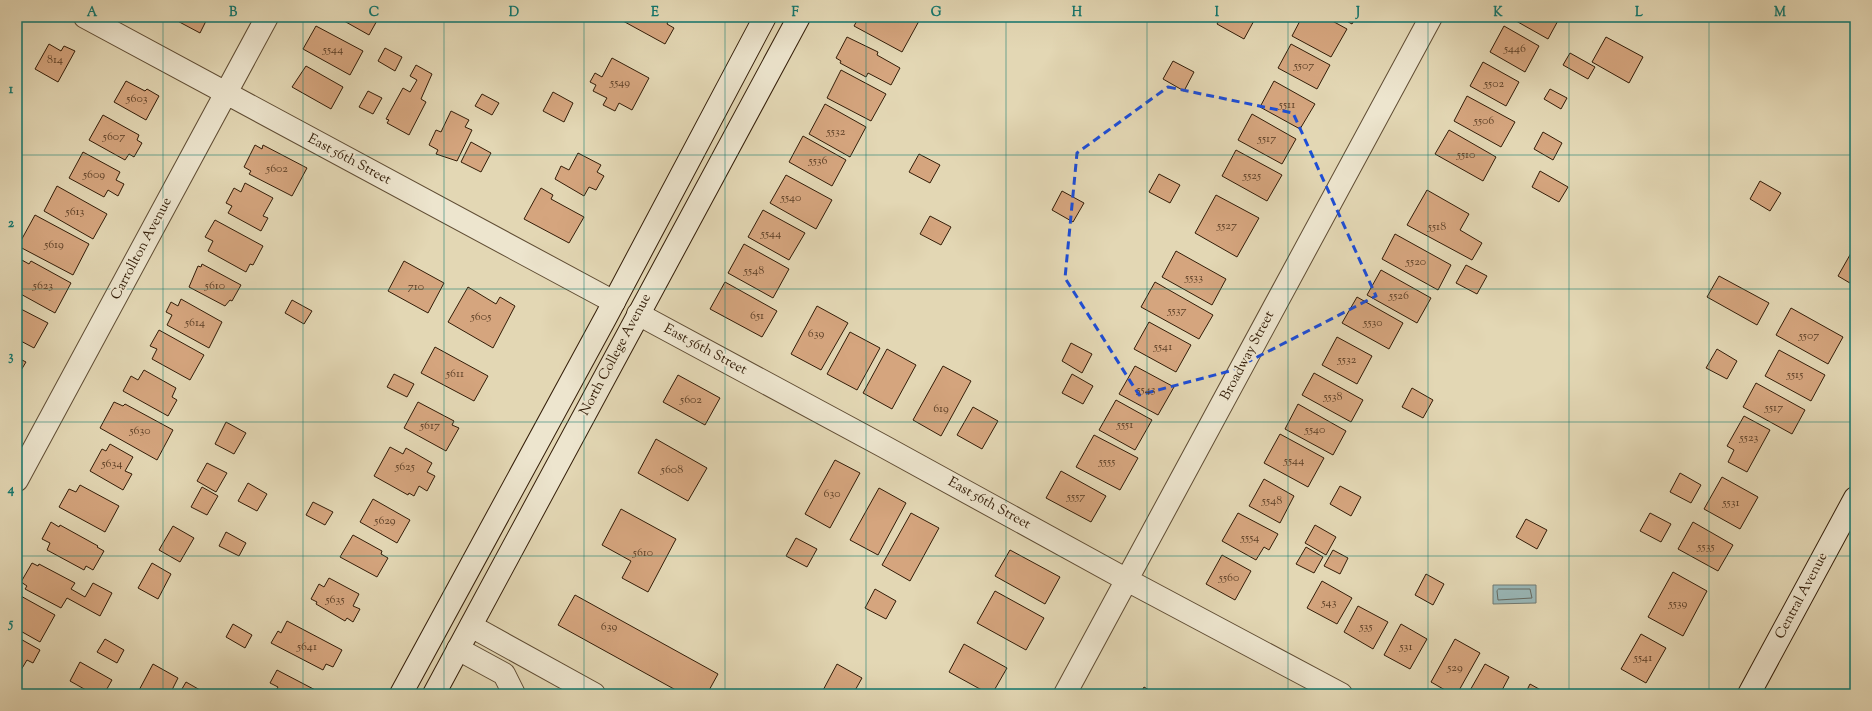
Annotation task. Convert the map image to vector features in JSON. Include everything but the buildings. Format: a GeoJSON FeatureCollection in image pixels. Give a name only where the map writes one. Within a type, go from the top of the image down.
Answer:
{"type":"FeatureCollection","features":[{"type":"Feature","properties":{"kind":"street","name":"East 56th Street"},"geometry":{"type":"LineString","coordinates":[[85,17],[614,302]]}},
{"type":"Feature","properties":{"kind":"street","name":"Carrollton Avenue"},"geometry":{"type":"LineString","coordinates":[[17,480],[267,17]]}},
{"type":"Feature","properties":{"kind":"street","name":"North College Avenue"},"geometry":{"type":"LineString","coordinates":[[400,694],[614,302],[765,17]]}},
{"type":"Feature","properties":{"kind":"street","name":"North College Avenue"},"geometry":{"type":"LineString","coordinates":[[434,694],[799,17]]}},
{"type":"Feature","properties":{"kind":"street","name":"Broadway Street"},"geometry":{"type":"LineString","coordinates":[[1065,694],[1431,17]]}},
{"type":"Feature","properties":{"kind":"street","name":"East 56th Street"},"geometry":{"type":"LineString","coordinates":[[638,314],[1127,580],[1341,694]]}},
{"type":"Feature","properties":{"kind":"street","name":"Central Avenue"},"geometry":{"type":"LineString","coordinates":[[1749,694],[1855,498]]}},
{"type":"Feature","properties":{"kind":"street"},"geometry":{"type":"LineString","coordinates":[[471,626],[594,694]]}},
{"type":"Feature","properties":{"kind":"street"},"geometry":{"type":"LineString","coordinates":[[458,648],[504,674],[514,694]]}},
{"type":"Feature","properties":{"kind":"highlighted area"},"geometry":{"type":"Polygon","coordinates":[[[1168,87],[1293,113],[1376,296],[1230,371],[1139,395],[1065,278],[1077,153],[1168,87]]]}},
{"type":"Feature","properties":{"kind":"water"},"geometry":{"type":"Polygon","coordinates":[[[1493,585],[1536,585],[1536,603],[1493,604],[1493,585]]]}}]}
